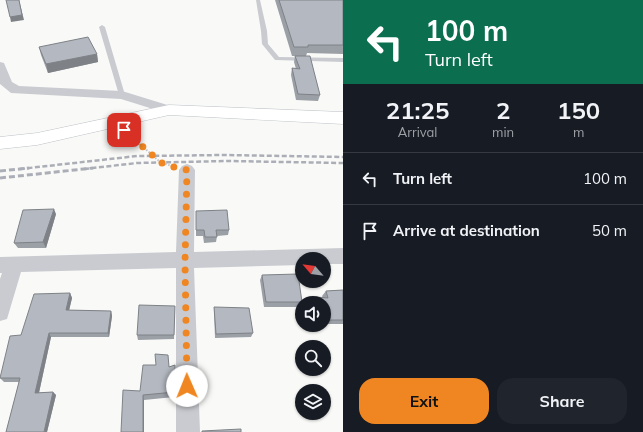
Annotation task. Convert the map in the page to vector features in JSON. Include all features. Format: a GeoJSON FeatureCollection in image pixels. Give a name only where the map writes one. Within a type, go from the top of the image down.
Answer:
{"type":"FeatureCollection","features":[{"type":"Feature","properties":{"kind":"street"},"geometry":{"type":"LineString","coordinates":[[0,66],[6,84],[16,90],[122,95],[169,110],[343,118]]}},
{"type":"Feature","properties":{"kind":"street"},"geometry":{"type":"LineString","coordinates":[[0,143],[38,139],[169,110]]}},
{"type":"Feature","properties":{"kind":"street"},"geometry":{"type":"LineString","coordinates":[[187,170],[185,262],[188,432]]}},
{"type":"Feature","properties":{"kind":"street"},"geometry":{"type":"LineString","coordinates":[[0,312],[7,265],[185,262],[343,256]]}},
{"type":"Feature","properties":{"kind":"lane"},"geometry":{"type":"LineString","coordinates":[[258,0],[265,44],[277,59],[343,60]]}},
{"type":"Feature","properties":{"kind":"lane"},"geometry":{"type":"LineString","coordinates":[[102,27],[122,95]]}},
{"type":"Feature","properties":{"kind":"path"},"geometry":{"type":"LineString","coordinates":[[115,122],[160,162],[169,166],[187,170]]}},
{"type":"Feature","properties":{"kind":"building"},"geometry":{"type":"Polygon","coordinates":[[[6,0],[19,0],[22,15],[10,17],[6,0]]]}},
{"type":"Feature","properties":{"kind":"building"},"geometry":{"type":"Polygon","coordinates":[[[279,0],[343,0],[343,45],[308,45],[308,47],[294,47],[279,0]]]}},
{"type":"Feature","properties":{"kind":"building"},"geometry":{"type":"Polygon","coordinates":[[[88,37],[97,54],[46,64],[39,47],[88,37]]]}},
{"type":"Feature","properties":{"kind":"building"},"geometry":{"type":"Polygon","coordinates":[[[295,56],[310,56],[320,95],[298,94],[292,68],[300,69],[295,56]]]}},
{"type":"Feature","properties":{"kind":"building"},"geometry":{"type":"Polygon","coordinates":[[[54,209],[43,242],[14,243],[23,210],[54,209]]]}},
{"type":"Feature","properties":{"kind":"building"},"geometry":{"type":"Polygon","coordinates":[[[227,210],[229,230],[216,230],[217,237],[205,237],[204,230],[196,230],[196,211],[227,210]]]}},
{"type":"Feature","properties":{"kind":"building"},"geometry":{"type":"Polygon","coordinates":[[[295,274],[295,288],[300,288],[301,296],[295,296],[295,302],[266,302],[262,275],[295,274]]]}},
{"type":"Feature","properties":{"kind":"building"},"geometry":{"type":"Polygon","coordinates":[[[343,290],[343,320],[331,320],[331,296],[327,296],[326,291],[343,290]]]}},
{"type":"Feature","properties":{"kind":"building"},"geometry":{"type":"Polygon","coordinates":[[[70,293],[66,310],[111,311],[108,333],[49,333],[35,393],[53,392],[44,432],[6,432],[20,378],[0,378],[10,336],[21,335],[34,294],[70,293]]]}},
{"type":"Feature","properties":{"kind":"building"},"geometry":{"type":"Polygon","coordinates":[[[139,305],[175,306],[174,335],[137,335],[139,305]]]}},
{"type":"Feature","properties":{"kind":"building"},"geometry":{"type":"Polygon","coordinates":[[[214,307],[249,308],[253,333],[216,334],[214,307]]]}},
{"type":"Feature","properties":{"kind":"building"},"geometry":{"type":"Polygon","coordinates":[[[155,354],[168,355],[169,367],[175,365],[175,392],[143,395],[143,432],[121,432],[123,390],[140,391],[143,365],[156,365],[155,354]]]}},
{"type":"Feature","properties":{"kind":"building"},"geometry":{"type":"Polygon","coordinates":[[[241,429],[241,432],[202,432],[202,431],[241,429]]]}},
{"type":"Feature","properties":{"kind":"railway"},"geometry":{"type":"LineString","coordinates":[[29,168],[137,156],[225,155],[343,157]]}},
{"type":"Feature","properties":{"kind":"railway"},"geometry":{"type":"LineString","coordinates":[[90,168],[137,163],[227,161],[343,163]]}},
{"type":"Feature","properties":{"kind":"railway"},"geometry":{"type":"LineString","coordinates":[[0,171],[29,168]]}},
{"type":"Feature","properties":{"kind":"railway"},"geometry":{"type":"LineString","coordinates":[[20,169],[29,168]]}},
{"type":"Feature","properties":{"kind":"railway"},"geometry":{"type":"LineString","coordinates":[[0,178],[90,168]]}},
{"type":"Feature","properties":{"kind":"railway"},"geometry":{"type":"LineString","coordinates":[[84,169],[90,168]]}},
{"type":"Feature","properties":{"kind":"route"},"geometry":{"type":"LineString","coordinates":[[124,130],[151,156],[160,162],[169,166],[187,170],[185,262],[187,386]]}}]}
